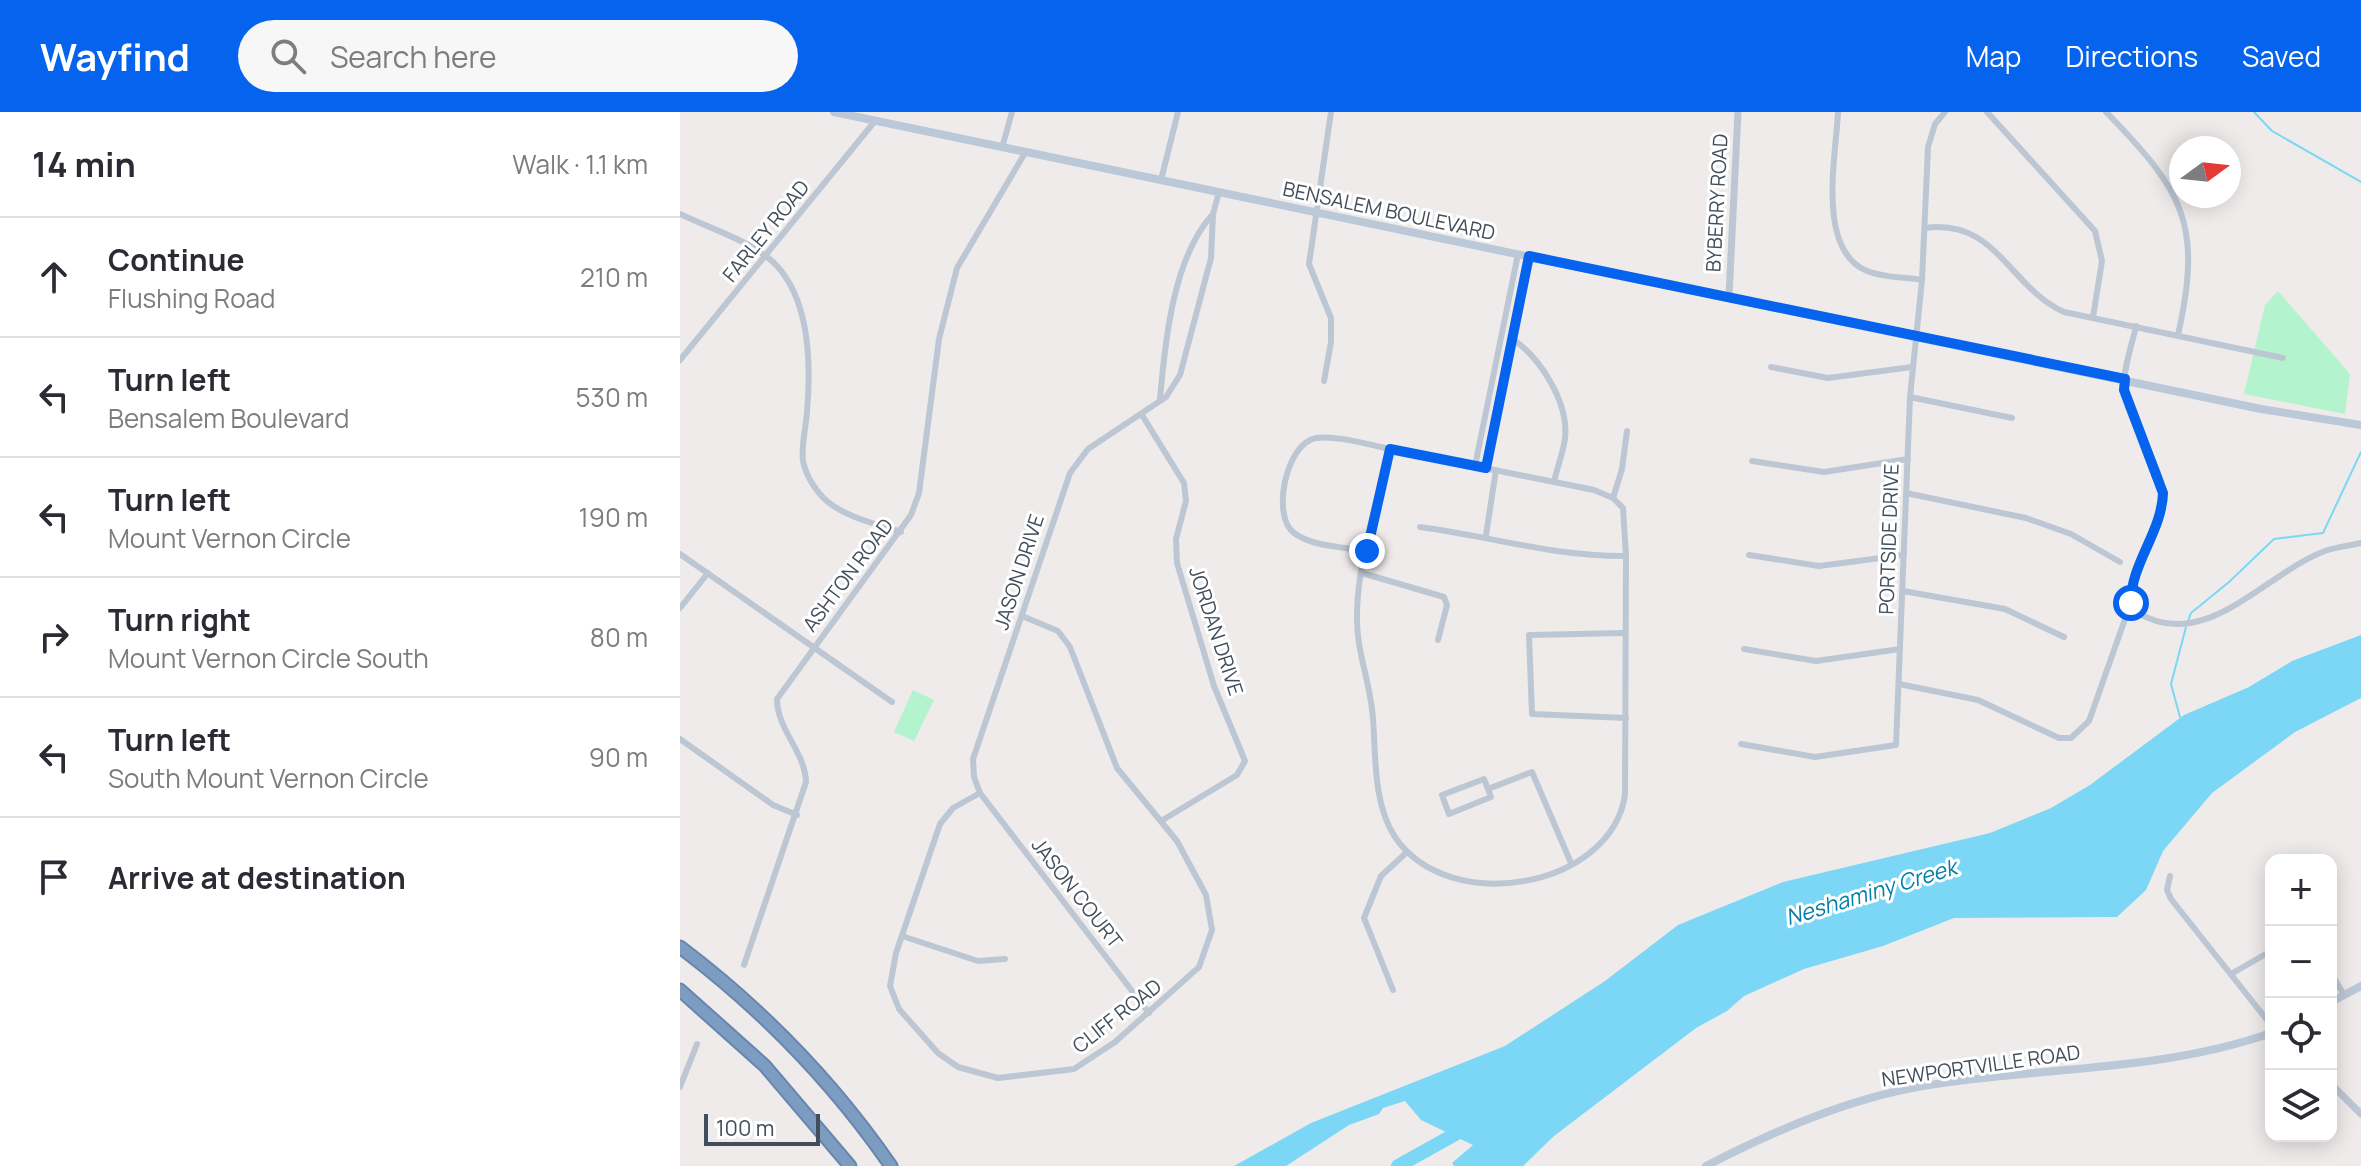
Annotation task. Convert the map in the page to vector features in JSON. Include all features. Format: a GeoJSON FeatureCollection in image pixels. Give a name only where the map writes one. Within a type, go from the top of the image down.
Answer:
{"type":"FeatureCollection","features":[{"type":"Feature","properties":{"kind":"highway"},"geometry":{"type":"LineString","coordinates":[[680,947],[789,1042],[847,1106],[891,1166]]}},
{"type":"Feature","properties":{"kind":"highway"},"geometry":{"type":"LineString","coordinates":[[680,990],[765,1066],[850,1166]]}},
{"type":"Feature","properties":{"kind":"main road","name":"BENSALEM BOULEVARD"},"geometry":{"type":"LineString","coordinates":[[834,112],[865,115],[875,121],[1025,153],[1729,296],[2261,409],[2361,425]]}},
{"type":"Feature","properties":{"kind":"main road"},"geometry":{"type":"LineString","coordinates":[[2337,999],[2361,986]]}},
{"type":"Feature","properties":{"kind":"main road","name":"NEWPORTVILLE ROAD"},"geometry":{"type":"LineString","coordinates":[[1706,1166],[1808,1120],[1896,1092],[2191,1053],[2265,1034]]}},
{"type":"Feature","properties":{"kind":"street"},"geometry":{"type":"LineString","coordinates":[[1002,148],[1012,112]]}},
{"type":"Feature","properties":{"kind":"street"},"geometry":{"type":"LineString","coordinates":[[1161,180],[1178,112]]}},
{"type":"Feature","properties":{"kind":"street"},"geometry":{"type":"LineString","coordinates":[[1324,381],[1332,331],[1329,312],[1309,270],[1331,112]]}},
{"type":"Feature","properties":{"kind":"street","name":"BYBERRY ROAD"},"geometry":{"type":"LineString","coordinates":[[1729,296],[1738,112]]}},
{"type":"Feature","properties":{"kind":"street"},"geometry":{"type":"LineString","coordinates":[[1838,112],[1833,221],[1838,244],[1851,261],[1866,270],[1922,280]]}},
{"type":"Feature","properties":{"kind":"street","name":"PORTSIDE DRIVE"},"geometry":{"type":"LineString","coordinates":[[1741,744],[1815,757],[1896,745],[1910,397],[1922,280],[1928,147],[1935,124],[1945,112]]}},
{"type":"Feature","properties":{"kind":"street"},"geometry":{"type":"LineString","coordinates":[[1987,112],[2095,231],[2102,261],[2093,317]]}},
{"type":"Feature","properties":{"kind":"street"},"geometry":{"type":"LineString","coordinates":[[2106,112],[2161,170],[2181,209],[2190,260],[2178,335]]}},
{"type":"Feature","properties":{"kind":"street","name":"FARLEY ROAD"},"geometry":{"type":"LineString","coordinates":[[680,360],[875,121]]}},
{"type":"Feature","properties":{"kind":"street","name":"ASHTON ROAD"},"geometry":{"type":"LineString","coordinates":[[744,965],[797,815],[806,776],[780,720],[777,699],[901,532],[918,501],[942,325],[957,268],[1025,153]]}},
{"type":"Feature","properties":{"kind":"street","name":"JASON DRIVE"},"geometry":{"type":"LineString","coordinates":[[980,793],[974,777],[974,753],[997,697],[1070,473],[1088,449],[1142,415],[1176,384],[1184,365],[1211,258],[1213,214],[1219,192]]}},
{"type":"Feature","properties":{"kind":"street"},"geometry":{"type":"LineString","coordinates":[[680,214],[765,257],[778,268],[791,290],[808,346],[810,379],[803,455],[809,477],[820,494],[838,508],[901,532]]}},
{"type":"Feature","properties":{"kind":"street","name":"JASON DRIVE"},"geometry":{"type":"LineString","coordinates":[[1160,399],[1166,336],[1185,260],[1213,214]]}},
{"type":"Feature","properties":{"kind":"street"},"geometry":{"type":"LineString","coordinates":[[1925,228],[1956,228],[1976,235],[2040,299],[2064,312],[2283,358]]}},
{"type":"Feature","properties":{"kind":"street"},"geometry":{"type":"LineString","coordinates":[[1475,466],[1518,254]]}},
{"type":"Feature","properties":{"kind":"street"},"geometry":{"type":"LineString","coordinates":[[1486,468],[1529,256]]}},
{"type":"Feature","properties":{"kind":"street"},"geometry":{"type":"LineString","coordinates":[[2136,326],[2124,390],[2163,493],[2163,510],[2133,583],[2131,603],[2144,617],[2195,621],[2229,609],[2324,551],[2361,543]]}},
{"type":"Feature","properties":{"kind":"street"},"geometry":{"type":"LineString","coordinates":[[1511,338],[1527,349],[1538,364],[1555,391],[1565,423],[1565,440],[1554,482]]}},
{"type":"Feature","properties":{"kind":"street"},"geometry":{"type":"LineString","coordinates":[[1771,367],[1828,378],[1912,367]]}},
{"type":"Feature","properties":{"kind":"street"},"geometry":{"type":"LineString","coordinates":[[1910,397],[2012,418]]}},
{"type":"Feature","properties":{"kind":"street","name":"JORDAN DRIVE"},"geometry":{"type":"LineString","coordinates":[[1142,415],[1184,483],[1186,501],[1176,539],[1177,563],[1214,686],[1245,757],[1244,766],[1237,775],[1161,821]]}},
{"type":"Feature","properties":{"kind":"street"},"geometry":{"type":"LineString","coordinates":[[1613,498],[1622,469],[1627,431]]}},
{"type":"Feature","properties":{"kind":"street"},"geometry":{"type":"LineString","coordinates":[[1367,551],[1305,539],[1289,529],[1282,512],[1290,467],[1297,450],[1317,438],[1390,449],[1496,470],[1613,498],[1625,514],[1625,795],[1619,820],[1595,850],[1571,863],[1507,883],[1463,883],[1432,871],[1407,852],[1393,833],[1381,804],[1372,701],[1356,616],[1362,573],[1367,551],[1390,449]]}},
{"type":"Feature","properties":{"kind":"street"},"geometry":{"type":"LineString","coordinates":[[1752,461],[1824,472],[1908,459]]}},
{"type":"Feature","properties":{"kind":"street"},"geometry":{"type":"LineString","coordinates":[[1486,535],[1496,470]]}},
{"type":"Feature","properties":{"kind":"street"},"geometry":{"type":"LineString","coordinates":[[1906,493],[2026,518],[2071,534],[2120,562]]}},
{"type":"Feature","properties":{"kind":"street"},"geometry":{"type":"LineString","coordinates":[[1420,527],[1486,535],[1562,553],[1626,556]]}},
{"type":"Feature","properties":{"kind":"street"},"geometry":{"type":"LineString","coordinates":[[680,554],[892,702]]}},
{"type":"Feature","properties":{"kind":"street"},"geometry":{"type":"LineString","coordinates":[[1749,555],[1819,566],[1904,555]]}},
{"type":"Feature","properties":{"kind":"street"},"geometry":{"type":"LineString","coordinates":[[680,608],[708,573]]}},
{"type":"Feature","properties":{"kind":"street"},"geometry":{"type":"LineString","coordinates":[[1362,573],[1444,597],[1447,605],[1438,640]]}},
{"type":"Feature","properties":{"kind":"street"},"geometry":{"type":"LineString","coordinates":[[1903,591],[2005,609],[2064,637]]}},
{"type":"Feature","properties":{"kind":"street","name":"CLIFF ROAD"},"geometry":{"type":"LineString","coordinates":[[980,793],[953,808],[943,819],[890,979],[894,1001],[938,1053],[958,1067],[982,1076],[1056,1073],[1074,1069],[1098,1055],[1199,967],[1212,930],[1206,895],[1186,854],[1117,768],[1065,638],[1050,627],[1022,616]]}},
{"type":"Feature","properties":{"kind":"street"},"geometry":{"type":"LineString","coordinates":[[1899,684],[1978,700],[2059,738],[2071,738],[2089,721],[2125,619]]}},
{"type":"Feature","properties":{"kind":"street"},"geometry":{"type":"LineString","coordinates":[[1625,633],[1529,635],[1532,714],[1626,718]]}},
{"type":"Feature","properties":{"kind":"street"},"geometry":{"type":"LineString","coordinates":[[1744,649],[1816,661],[1900,649]]}},
{"type":"Feature","properties":{"kind":"street"},"geometry":{"type":"LineString","coordinates":[[680,739],[773,805],[797,815]]}},
{"type":"Feature","properties":{"kind":"street"},"geometry":{"type":"LineString","coordinates":[[1488,789],[1532,772],[1571,863]]}},
{"type":"Feature","properties":{"kind":"street"},"geometry":{"type":"LineString","coordinates":[[1484,779],[1488,789],[1491,797],[1449,814],[1442,795],[1484,779]]}},
{"type":"Feature","properties":{"kind":"street","name":"JASON COURT"},"geometry":{"type":"LineString","coordinates":[[980,793],[1149,1013]]}},
{"type":"Feature","properties":{"kind":"street"},"geometry":{"type":"LineString","coordinates":[[1393,990],[1364,918],[1381,876],[1407,852]]}},
{"type":"Feature","properties":{"kind":"street"},"geometry":{"type":"LineString","coordinates":[[2170,876],[2167,887],[2171,899],[2265,1017]]}},
{"type":"Feature","properties":{"kind":"street"},"geometry":{"type":"LineString","coordinates":[[902,936],[978,961],[1005,959]]}},
{"type":"Feature","properties":{"kind":"street"},"geometry":{"type":"LineString","coordinates":[[2231,974],[2265,954]]}},
{"type":"Feature","properties":{"kind":"street"},"geometry":{"type":"LineString","coordinates":[[2337,983],[2344,995]]}},
{"type":"Feature","properties":{"kind":"street"},"geometry":{"type":"LineString","coordinates":[[680,1087],[697,1044]]}},
{"type":"Feature","properties":{"kind":"street"},"geometry":{"type":"LineString","coordinates":[[2337,1090],[2361,1114]]}},
{"type":"Feature","properties":{"kind":"green space"},"geometry":{"type":"Polygon","coordinates":[[[2278,291],[2350,374],[2345,414],[2244,394],[2265,305],[2278,291]]]}},
{"type":"Feature","properties":{"kind":"green space"},"geometry":{"type":"Polygon","coordinates":[[[913,690],[934,700],[914,741],[894,732],[913,690]]]}},
{"type":"Feature","properties":{"kind":"water"},"geometry":{"type":"Polygon","coordinates":[[[2361,635],[2361,698],[2295,732],[2212,793],[2163,851],[2146,890],[2117,917],[1954,918],[1883,946],[1804,969],[1744,996],[1727,1011],[1696,1028],[1554,1136],[1523,1166],[1454,1166],[1452,1163],[1473,1145],[1421,1120],[1405,1101],[1349,1125],[1286,1166],[1234,1166],[1311,1123],[1505,1046],[1605,981],[1678,925],[1783,882],[1990,833],[2051,808],[2090,785],[2184,715],[2249,687],[2292,661],[2361,635]]]}},
{"type":"Feature","properties":{"kind":"waterway"},"geometry":{"type":"LineString","coordinates":[[2254,112],[2272,131],[2361,182]]}},
{"type":"Feature","properties":{"kind":"waterway"},"geometry":{"type":"LineString","coordinates":[[2188,621],[2191,613],[2274,539],[2323,533],[2361,452]]}},
{"type":"Feature","properties":{"kind":"waterway"},"geometry":{"type":"LineString","coordinates":[[2180,717],[2171,684],[2186,627]]}},
{"type":"Feature","properties":{"kind":"waterway","name":"Neshaminy Creek"},"geometry":{"type":"LineString","coordinates":[[1398,1166],[1468,1127]]}},
{"type":"Feature","properties":{"kind":"route"},"geometry":{"type":"LineString","coordinates":[[1367,551],[1390,449],[1486,468],[1529,256],[2125,379],[2124,390],[2163,493],[2163,510],[2133,583],[2131,603]]}}]}
